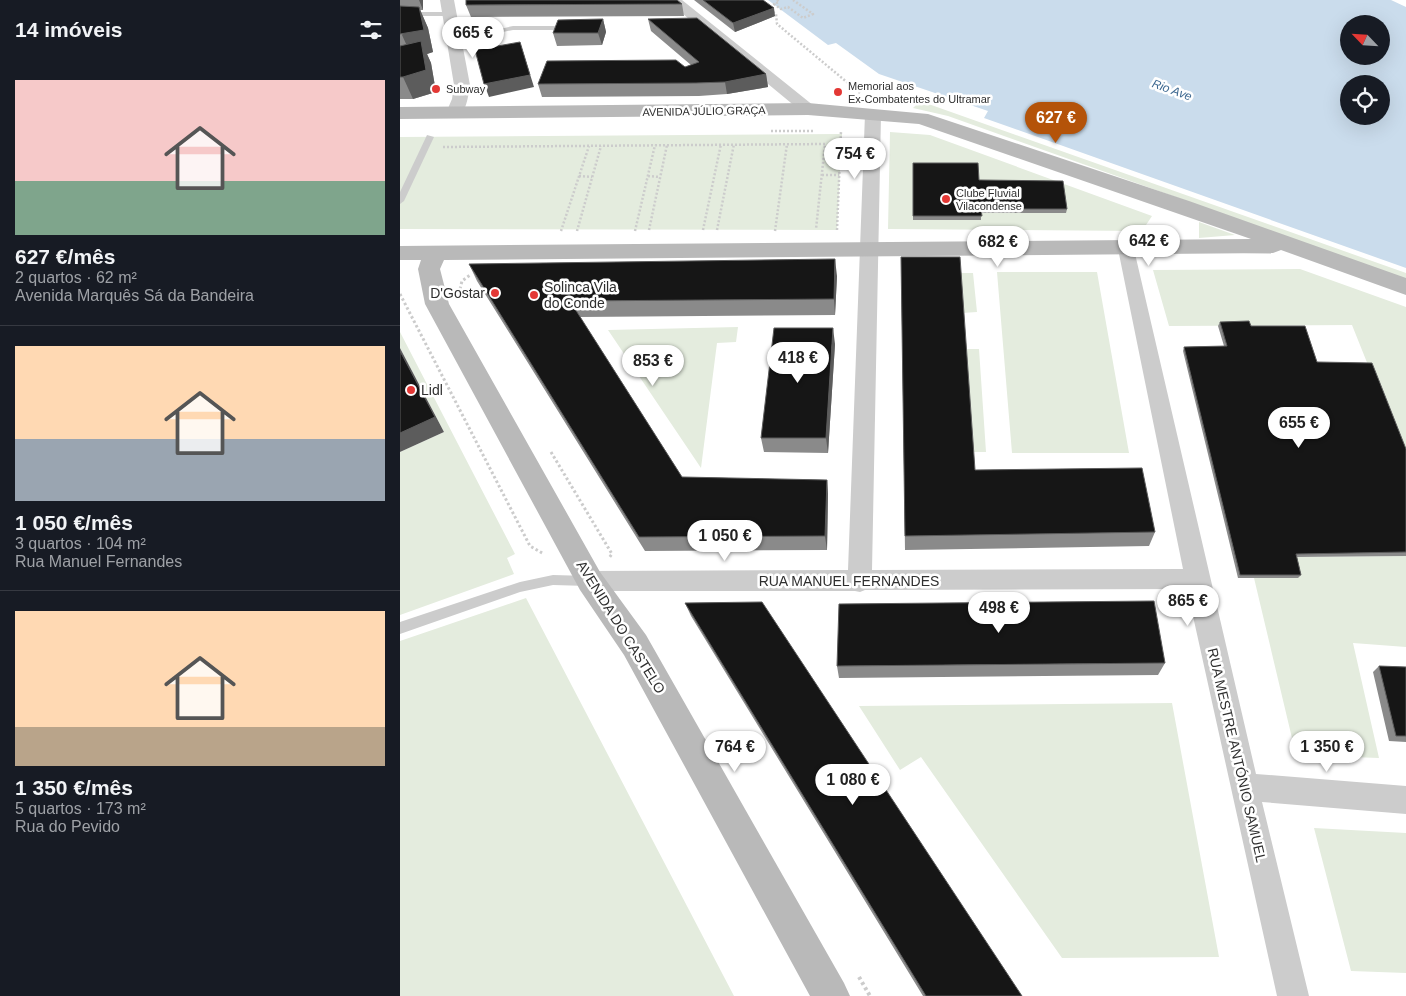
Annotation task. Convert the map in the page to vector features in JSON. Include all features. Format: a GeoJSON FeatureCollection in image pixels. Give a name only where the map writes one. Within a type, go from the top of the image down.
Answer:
{"type":"FeatureCollection","features":[{"type":"Feature","properties":{"kind":"street"},"geometry":{"type":"LineString","coordinates":[[673,0],[808,109]]}},
{"type":"Feature","properties":{"kind":"street"},"geometry":{"type":"LineString","coordinates":[[447,7],[462,85],[460,99],[454,113]]}},
{"type":"Feature","properties":{"kind":"street","name":"AVENIDA JÚLIO GRAÇA"},"geometry":{"type":"LineString","coordinates":[[400,113],[808,109],[909,116],[935,121],[1181,206],[1406,287]]}},
{"type":"Feature","properties":{"kind":"street"},"geometry":{"type":"LineString","coordinates":[[860,582],[869,248],[879,114]]}},
{"type":"Feature","properties":{"kind":"street"},"geometry":{"type":"LineString","coordinates":[[1170,247],[1178,239],[1183,229],[1181,206]]}},
{"type":"Feature","properties":{"kind":"street"},"geometry":{"type":"LineString","coordinates":[[400,254],[869,248],[1127,249],[1291,246]]}},
{"type":"Feature","properties":{"kind":"street","name":"RUA MESTRE ANTÓNIO SAMUEL"},"geometry":{"type":"LineString","coordinates":[[1127,249],[1197,579],[1293,996]]}},
{"type":"Feature","properties":{"kind":"street","name":"AVENIDA DO CASTELO"},"geometry":{"type":"LineString","coordinates":[[435,254],[429,269],[438,304],[590,581],[635,645],[831,996]]}},
{"type":"Feature","properties":{"kind":"street","name":"RUA MANUEL FERNANDES"},"geometry":{"type":"LineString","coordinates":[[590,581],[860,582],[1197,579]]}},
{"type":"Feature","properties":{"kind":"street"},"geometry":{"type":"LineString","coordinates":[[1245,788],[1406,800]]}},
{"type":"Feature","properties":{"kind":"lane"},"geometry":{"type":"LineString","coordinates":[[400,14],[447,7]]}},
{"type":"Feature","properties":{"kind":"lane"},"geometry":{"type":"LineString","coordinates":[[454,40],[514,28],[578,28]]}},
{"type":"Feature","properties":{"kind":"lane"},"geometry":{"type":"LineString","coordinates":[[400,201],[430,137]]}},
{"type":"Feature","properties":{"kind":"lane"},"geometry":{"type":"LineString","coordinates":[[400,628],[520,587],[553,580],[590,581]]}},
{"type":"Feature","properties":{"kind":"path"},"geometry":{"type":"LineString","coordinates":[[777,0],[779,2],[774,4],[781,9],[788,7],[803,18],[813,14],[793,0]]}},
{"type":"Feature","properties":{"kind":"path"},"geometry":{"type":"LineString","coordinates":[[770,10],[776,14],[777,24],[879,114]]}},
{"type":"Feature","properties":{"kind":"path"},"geometry":{"type":"LineString","coordinates":[[763,132],[822,131]]}},
{"type":"Feature","properties":{"kind":"path"},"geometry":{"type":"LineString","coordinates":[[832,131],[841,131],[836,236]]}},
{"type":"Feature","properties":{"kind":"path"},"geometry":{"type":"LineString","coordinates":[[703,233],[721,144]]}},
{"type":"Feature","properties":{"kind":"path"},"geometry":{"type":"LineString","coordinates":[[716,233],[734,144]]}},
{"type":"Feature","properties":{"kind":"path"},"geometry":{"type":"LineString","coordinates":[[775,234],[787,144]]}},
{"type":"Feature","properties":{"kind":"path"},"geometry":{"type":"LineString","coordinates":[[425,148],[825,144],[816,234]]}},
{"type":"Feature","properties":{"kind":"path"},"geometry":{"type":"LineString","coordinates":[[648,233],[667,145]]}},
{"type":"Feature","properties":{"kind":"path"},"geometry":{"type":"LineString","coordinates":[[560,234],[588,146]]}},
{"type":"Feature","properties":{"kind":"path"},"geometry":{"type":"LineString","coordinates":[[576,234],[601,146]]}},
{"type":"Feature","properties":{"kind":"path"},"geometry":{"type":"LineString","coordinates":[[634,234],[655,146]]}},
{"type":"Feature","properties":{"kind":"path"},"geometry":{"type":"LineString","coordinates":[[822,175],[839,175]]}},
{"type":"Feature","properties":{"kind":"path"},"geometry":{"type":"LineString","coordinates":[[579,176],[592,177]]}},
{"type":"Feature","properties":{"kind":"path"},"geometry":{"type":"LineString","coordinates":[[648,176],[660,177]]}},
{"type":"Feature","properties":{"kind":"path"},"geometry":{"type":"LineString","coordinates":[[458,296],[462,281],[473,272]]}},
{"type":"Feature","properties":{"kind":"path"},"geometry":{"type":"LineString","coordinates":[[400,294],[530,546],[548,556]]}},
{"type":"Feature","properties":{"kind":"shaded area"},"geometry":{"type":"Polygon","coordinates":[[[920,101],[1406,273],[1406,279],[948,116],[913,108],[920,101]]]}},
{"type":"Feature","properties":{"kind":"shaded area"},"geometry":{"type":"Polygon","coordinates":[[[890,132],[930,135],[1152,216],[1142,231],[888,229],[890,132]]]}},
{"type":"Feature","properties":{"kind":"shaded area"},"geometry":{"type":"Polygon","coordinates":[[[842,134],[837,230],[400,229],[400,137],[842,134]]]}},
{"type":"Feature","properties":{"kind":"shaded area"},"geometry":{"type":"Polygon","coordinates":[[[1199,222],[1235,235],[1199,238],[1199,222]]]}},
{"type":"Feature","properties":{"kind":"shaded area"},"geometry":{"type":"Polygon","coordinates":[[[1300,269],[1406,307],[1406,460],[1352,325],[1169,326],[1153,270],[1300,269]]]}},
{"type":"Feature","properties":{"kind":"shaded area"},"geometry":{"type":"Polygon","coordinates":[[[997,272],[1097,272],[1129,453],[1012,453],[997,272]]]}},
{"type":"Feature","properties":{"kind":"shaded area"},"geometry":{"type":"Polygon","coordinates":[[[959,273],[973,273],[977,312],[962,313],[959,273]]]}},
{"type":"Feature","properties":{"kind":"shaded area"},"geometry":{"type":"Polygon","coordinates":[[[738,327],[736,342],[717,343],[701,468],[608,330],[738,327]]]}},
{"type":"Feature","properties":{"kind":"shaded area"},"geometry":{"type":"Polygon","coordinates":[[[400,332],[515,554],[507,558],[514,574],[400,615],[400,452],[444,432],[400,348],[400,332]]]}},
{"type":"Feature","properties":{"kind":"shaded area"},"geometry":{"type":"Polygon","coordinates":[[[964,349],[979,349],[986,452],[972,452],[964,349]]]}},
{"type":"Feature","properties":{"kind":"shaded area"},"geometry":{"type":"Polygon","coordinates":[[[1406,556],[1406,647],[1353,643],[1379,758],[1296,755],[1254,578],[1298,578],[1294,557],[1406,556]]]}},
{"type":"Feature","properties":{"kind":"shaded area"},"geometry":{"type":"Polygon","coordinates":[[[526,598],[734,996],[400,996],[400,641],[526,598]]]}},
{"type":"Feature","properties":{"kind":"shaded area"},"geometry":{"type":"Polygon","coordinates":[[[1172,703],[1219,957],[1062,958],[921,757],[900,770],[859,706],[1172,703]]]}},
{"type":"Feature","properties":{"kind":"shaded area"},"geometry":{"type":"Polygon","coordinates":[[[1314,828],[1406,833],[1406,973],[1351,971],[1314,828]]]}},
{"type":"Feature","properties":{"kind":"water","name":"Rio Ave"},"geometry":{"type":"Polygon","coordinates":[[[768,0],[1391,0],[1406,7],[1406,268],[984,118],[988,111],[879,74],[836,43],[828,45],[768,0]]]}},
{"type":"Feature","properties":{"kind":"building"},"geometry":{"type":"Polygon","coordinates":[[[466,0],[677,0],[682,4],[466,5],[466,0]]]}},
{"type":"Feature","properties":{"kind":"building"},"geometry":{"type":"Polygon","coordinates":[[[703,0],[763,0],[774,8],[733,23],[703,0]]]}},
{"type":"Feature","properties":{"kind":"building"},"geometry":{"type":"Polygon","coordinates":[[[400,6],[419,7],[424,30],[400,34],[400,6]]]}},
{"type":"Feature","properties":{"kind":"building"},"geometry":{"type":"Polygon","coordinates":[[[697,18],[766,74],[725,82],[538,84],[547,61],[676,60],[685,67],[699,62],[648,19],[697,18]]]}},
{"type":"Feature","properties":{"kind":"building"},"geometry":{"type":"Polygon","coordinates":[[[603,19],[598,33],[553,33],[558,20],[603,19]]]}},
{"type":"Feature","properties":{"kind":"building"},"geometry":{"type":"Polygon","coordinates":[[[421,41],[426,70],[400,77],[400,46],[421,41]]]}},
{"type":"Feature","properties":{"kind":"building"},"geometry":{"type":"Polygon","coordinates":[[[520,42],[530,75],[484,84],[475,50],[520,42]]]}},
{"type":"Feature","properties":{"kind":"building"},"geometry":{"type":"Polygon","coordinates":[[[913,163],[978,163],[979,180],[1063,181],[1067,209],[981,209],[982,216],[913,216],[913,163]]]}},
{"type":"Feature","properties":{"kind":"building"},"geometry":{"type":"Polygon","coordinates":[[[901,257],[960,257],[975,470],[1142,468],[1155,532],[905,536],[901,257]]]}},
{"type":"Feature","properties":{"kind":"building"},"geometry":{"type":"Polygon","coordinates":[[[835,259],[834,299],[570,301],[682,477],[827,480],[825,536],[639,537],[469,264],[835,259]]]}},
{"type":"Feature","properties":{"kind":"building"},"geometry":{"type":"Polygon","coordinates":[[[1249,321],[1251,326],[1305,326],[1317,362],[1372,363],[1406,449],[1406,552],[1296,554],[1301,575],[1240,575],[1184,347],[1227,346],[1220,322],[1249,321]]]}},
{"type":"Feature","properties":{"kind":"building"},"geometry":{"type":"Polygon","coordinates":[[[774,328],[833,328],[826,438],[761,438],[774,328]]]}},
{"type":"Feature","properties":{"kind":"building","name":"Lidl"},"geometry":{"type":"Polygon","coordinates":[[[400,351],[435,417],[400,433],[400,351]]]}},
{"type":"Feature","properties":{"kind":"building"},"geometry":{"type":"Polygon","coordinates":[[[1154,601],[1165,663],[837,666],[839,604],[1154,601]]]}},
{"type":"Feature","properties":{"kind":"building"},"geometry":{"type":"Polygon","coordinates":[[[762,602],[1022,996],[926,996],[685,603],[762,602]]]}},
{"type":"Feature","properties":{"kind":"building"},"geometry":{"type":"Polygon","coordinates":[[[1379,666],[1406,667],[1406,736],[1396,736],[1379,666]]]}},
{"type":"Feature","properties":{"kind":"place","name":"Subway"},"geometry":{"type":"Point","coordinates":[436,89]}},
{"type":"Feature","properties":{"kind":"place","name":"Memorial aos Ex-Combatentes do Ultramar"},"geometry":{"type":"Point","coordinates":[838,92]}},
{"type":"Feature","properties":{"kind":"place","name":"Clube Fluvial Vilacondense"},"geometry":{"type":"Point","coordinates":[946,199]}},
{"type":"Feature","properties":{"kind":"place","name":"D'Gostar"},"geometry":{"type":"Point","coordinates":[495,293]}},
{"type":"Feature","properties":{"kind":"place","name":"Solinca Vila do Conde"},"geometry":{"type":"Point","coordinates":[534,295]}},
{"type":"Feature","properties":{"kind":"place","name":"Lidl"},"geometry":{"type":"Point","coordinates":[411,390]}}]}
